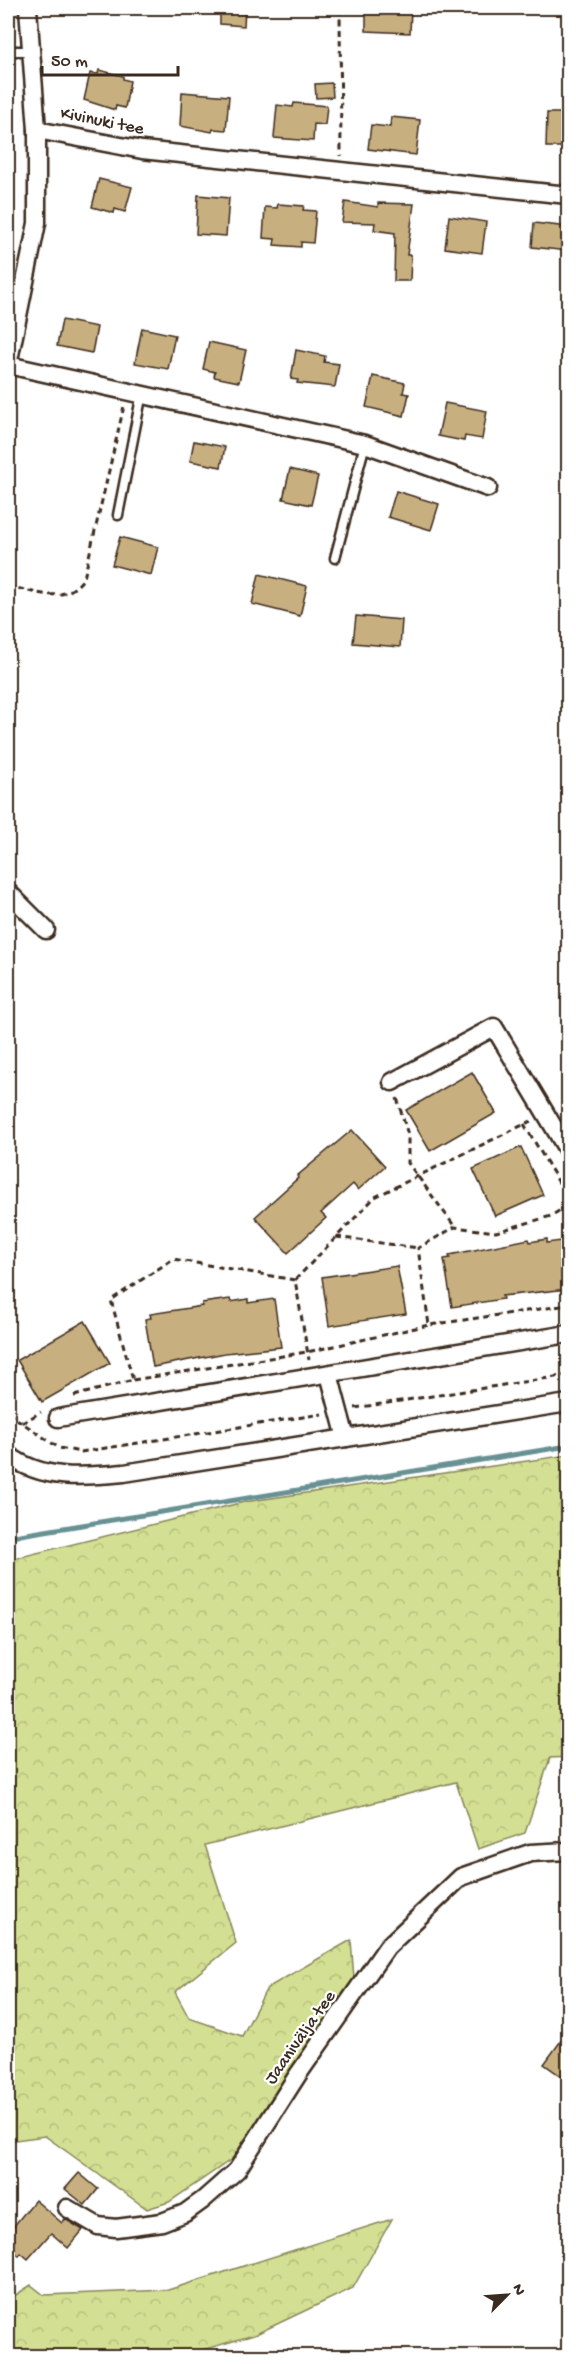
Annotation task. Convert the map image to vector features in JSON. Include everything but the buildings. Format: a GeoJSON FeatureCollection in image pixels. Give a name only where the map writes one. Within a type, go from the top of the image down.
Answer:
{"type":"FeatureCollection","features":[{"type":"Feature","properties":{"kind":"street"},"geometry":{"type":"LineString","coordinates":[[28,8],[37,130]]}},
{"type":"Feature","properties":{"kind":"street","name":"Kivinuki tee"},"geometry":{"type":"LineString","coordinates":[[488,488],[365,444],[8,365],[37,223],[37,130],[142,150],[568,195]]}},
{"type":"Feature","properties":{"kind":"street"},"geometry":{"type":"LineString","coordinates":[[8,892],[46,930]]}},
{"type":"Feature","properties":{"kind":"street"},"geometry":{"type":"LineString","coordinates":[[392,1082],[494,1027],[568,1152]]}},
{"type":"Feature","properties":{"kind":"street"},"geometry":{"type":"LineString","coordinates":[[58,1418],[568,1334]]}},
{"type":"Feature","properties":{"kind":"street"},"geometry":{"type":"LineString","coordinates":[[329,1374],[346,1438]]}},
{"type":"Feature","properties":{"kind":"street"},"geometry":{"type":"LineString","coordinates":[[8,1455],[20,1464],[40,1472],[81,1477],[124,1473],[568,1403]]}},
{"type":"Feature","properties":{"kind":"street","name":"Jaanivälja tee"},"geometry":{"type":"LineString","coordinates":[[67,2208],[98,2226],[116,2228],[162,2222],[185,2213],[237,2170],[297,2076],[387,1947],[460,1877],[530,1853],[568,1851]]}},
{"type":"Feature","properties":{"kind":"lane"},"geometry":{"type":"LineString","coordinates":[[8,51],[30,51]]}},
{"type":"Feature","properties":{"kind":"lane"},"geometry":{"type":"LineString","coordinates":[[118,515],[135,392]]}},
{"type":"Feature","properties":{"kind":"lane"},"geometry":{"type":"LineString","coordinates":[[335,558],[365,444]]}},
{"type":"Feature","properties":{"kind":"path"},"geometry":{"type":"LineString","coordinates":[[340,8],[342,171]]}},
{"type":"Feature","properties":{"kind":"path"},"geometry":{"type":"LineString","coordinates":[[8,586],[57,596],[75,590],[84,578],[135,392]]}},
{"type":"Feature","properties":{"kind":"path"},"geometry":{"type":"LineString","coordinates":[[392,1082],[408,1135],[408,1163],[455,1227]]}},
{"type":"Feature","properties":{"kind":"path"},"geometry":{"type":"LineString","coordinates":[[295,1280],[375,1197],[546,1114]]}},
{"type":"Feature","properties":{"kind":"path"},"geometry":{"type":"LineString","coordinates":[[524,1124],[568,1198]]}},
{"type":"Feature","properties":{"kind":"path"},"geometry":{"type":"LineString","coordinates":[[336,1237],[418,1248],[455,1227],[496,1232],[551,1216],[568,1205]]}},
{"type":"Feature","properties":{"kind":"path"},"geometry":{"type":"LineString","coordinates":[[418,1248],[429,1325]]}},
{"type":"Feature","properties":{"kind":"path"},"geometry":{"type":"LineString","coordinates":[[133,1380],[111,1300],[173,1259],[295,1280]]}},
{"type":"Feature","properties":{"kind":"path"},"geometry":{"type":"LineString","coordinates":[[295,1280],[311,1377]]}},
{"type":"Feature","properties":{"kind":"path"},"geometry":{"type":"LineString","coordinates":[[72,1397],[133,1380],[307,1352],[429,1325],[568,1305]]}},
{"type":"Feature","properties":{"kind":"path"},"geometry":{"type":"LineString","coordinates":[[8,1413],[58,1448],[81,1452],[568,1375]]}},
{"type":"Feature","properties":{"kind":"path"},"geometry":{"type":"LineString","coordinates":[[22,1423],[42,1412]]}},
{"type":"Feature","properties":{"kind":"green space"},"geometry":{"type":"Polygon","coordinates":[[[568,1455],[568,1757],[550,1758],[525,1833],[478,1849],[456,1782],[205,1845],[236,1943],[175,1992],[189,2018],[242,2036],[267,1988],[351,1940],[354,1979],[232,2159],[169,2202],[147,2209],[45,2136],[8,2141],[8,1560],[244,1502],[568,1455]]]}},
{"type":"Feature","properties":{"kind":"green space"},"geometry":{"type":"Polygon","coordinates":[[[392,2219],[353,2288],[254,2335],[195,2352],[194,2356],[8,2356],[8,2300],[31,2285],[44,2295],[168,2290],[392,2219]]]}},
{"type":"Feature","properties":{"kind":"waterway"},"geometry":{"type":"LineString","coordinates":[[8,1537],[568,1446]]}}]}
